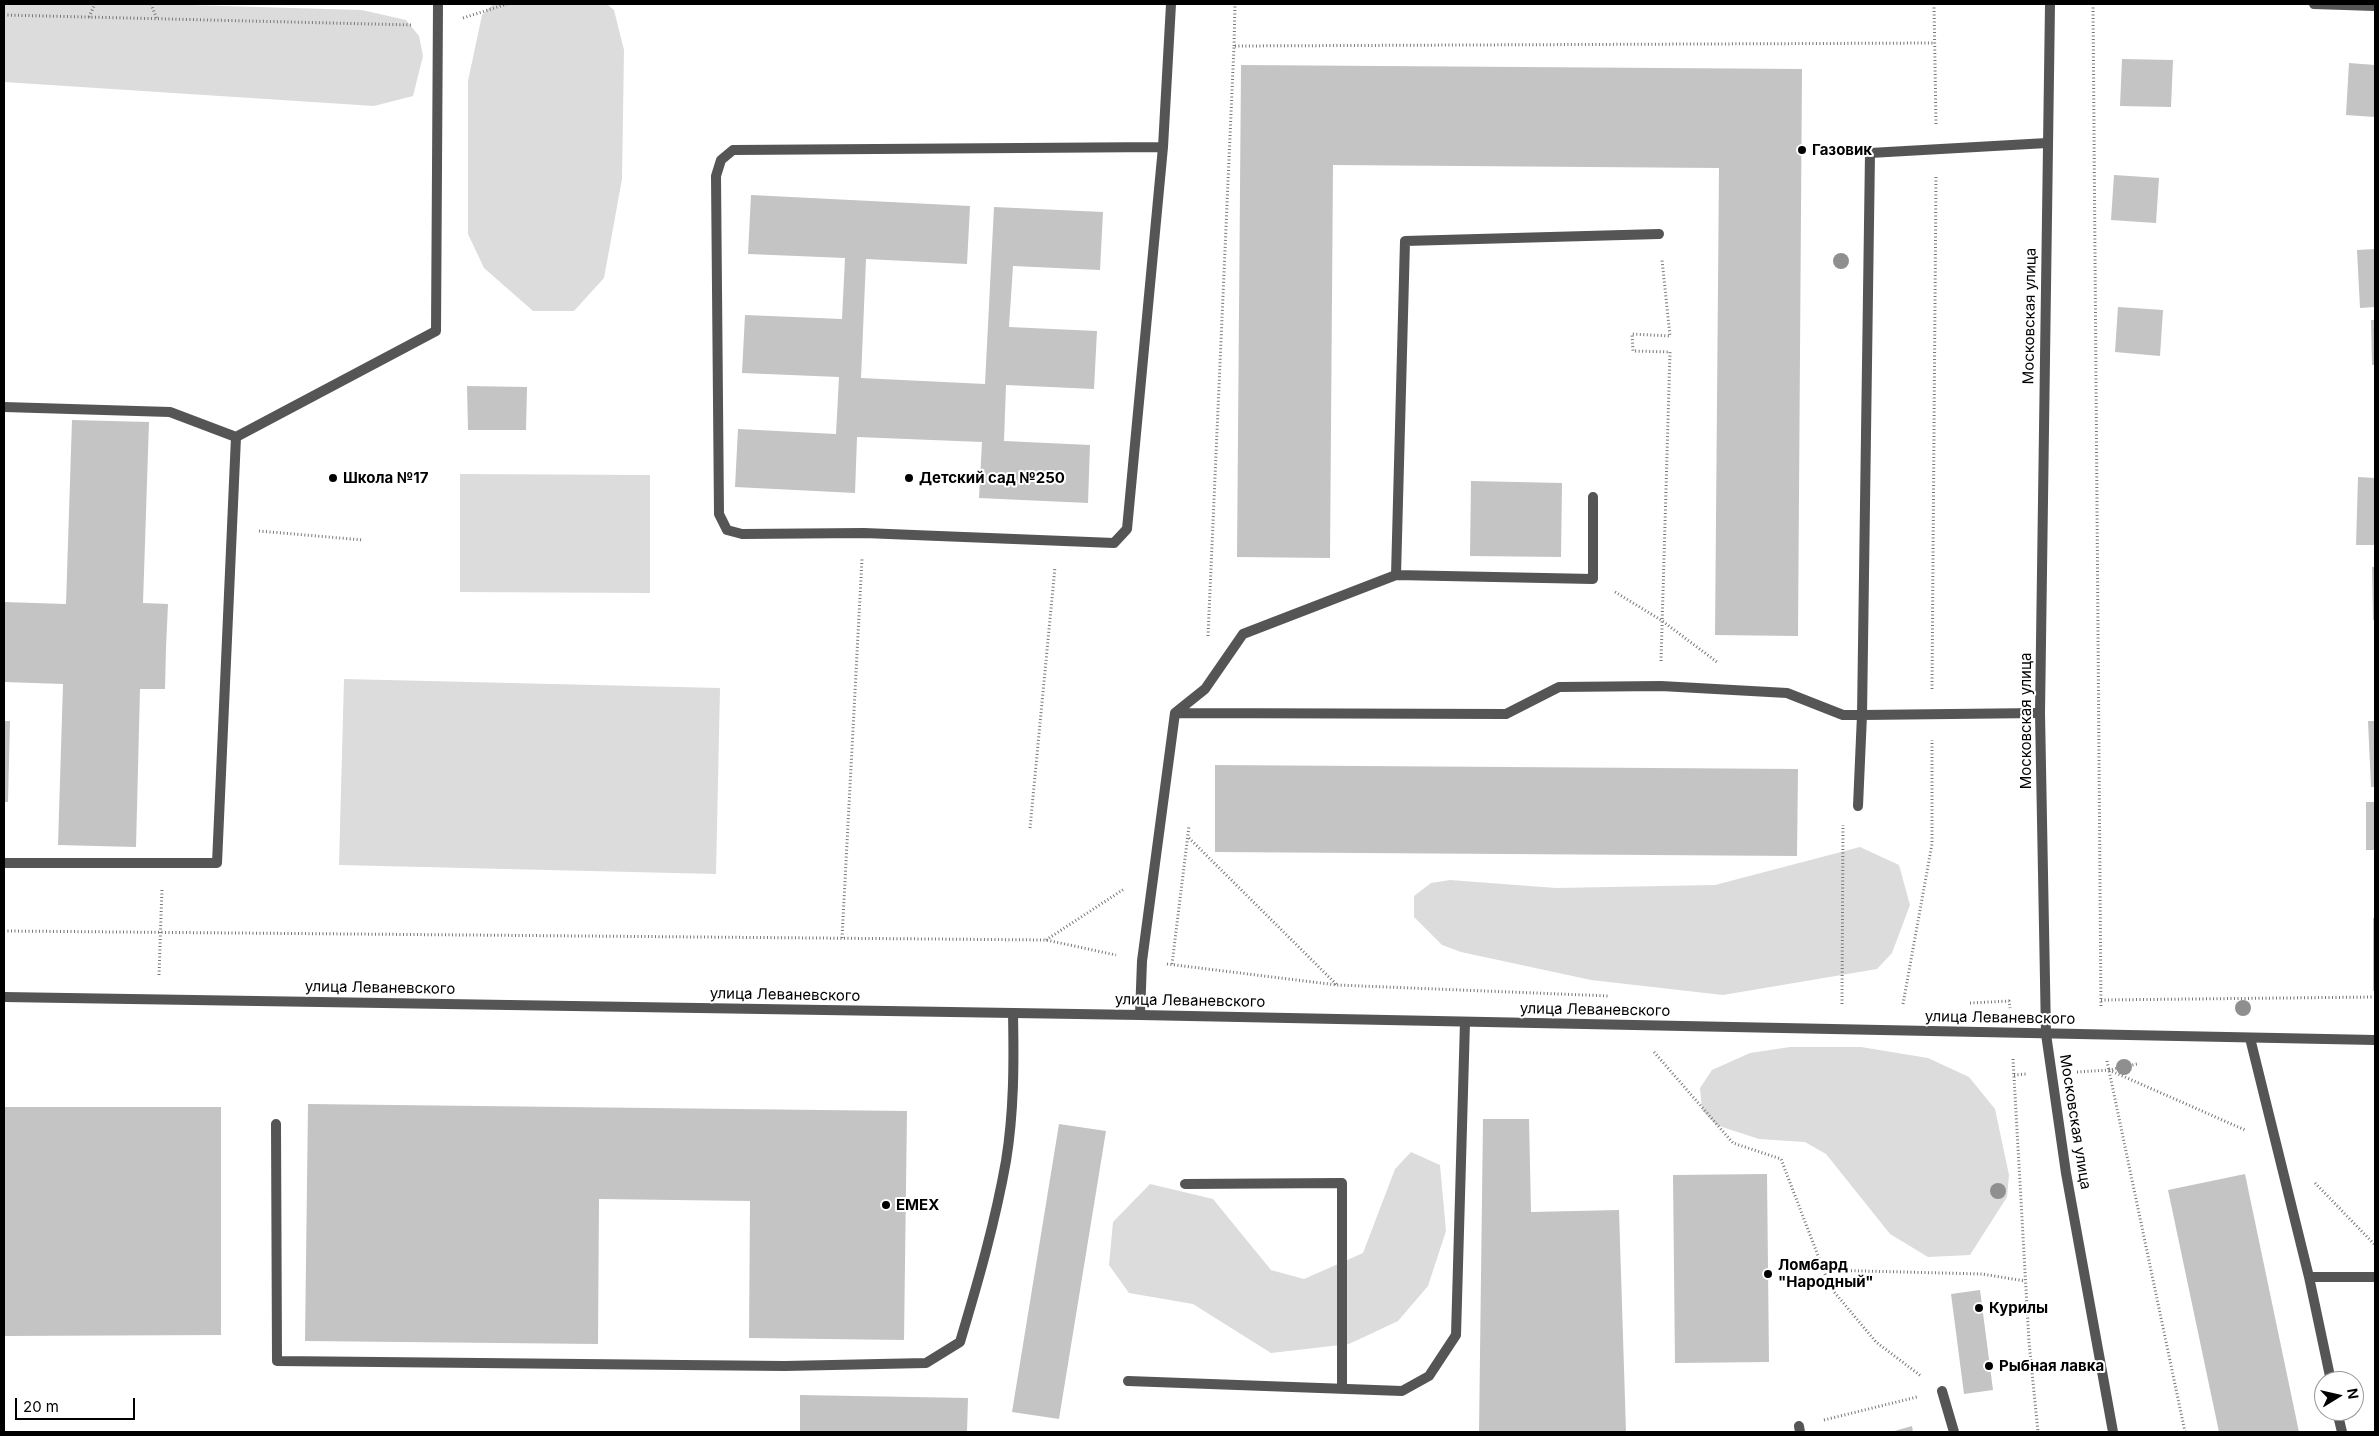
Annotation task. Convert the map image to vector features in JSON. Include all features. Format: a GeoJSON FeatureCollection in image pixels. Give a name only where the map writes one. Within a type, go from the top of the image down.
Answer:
{"type":"FeatureCollection","features":[{"type":"Feature","properties":{"kind":"street"},"geometry":{"type":"LineString","coordinates":[[4,406],[170,412],[236,437],[436,331],[438,4]]}},
{"type":"Feature","properties":{"kind":"street"},"geometry":{"type":"LineString","coordinates":[[1163,147],[733,150],[721,160],[716,176],[719,514],[727,530],[742,534],[864,533],[1058,539],[1114,543],[1126,529],[1163,147],[1172,4]]}},
{"type":"Feature","properties":{"kind":"street","name":"Московская улица"},"geometry":{"type":"LineString","coordinates":[[2050,4],[2040,713],[2046,1034],[2066,1173],[2113,1432]]}},
{"type":"Feature","properties":{"kind":"street"},"geometry":{"type":"LineString","coordinates":[[2314,4],[2375,6]]}},
{"type":"Feature","properties":{"kind":"street"},"geometry":{"type":"LineString","coordinates":[[1858,806],[1862,714],[1870,153],[2047,143]]}},
{"type":"Feature","properties":{"kind":"street"},"geometry":{"type":"LineString","coordinates":[[1396,575],[1405,241],[1659,234]]}},
{"type":"Feature","properties":{"kind":"street"},"geometry":{"type":"LineString","coordinates":[[4,863],[217,863],[236,437]]}},
{"type":"Feature","properties":{"kind":"street"},"geometry":{"type":"LineString","coordinates":[[1140,1015],[1142,960],[1164,813],[1175,713],[1205,689],[1243,634],[1396,575],[1592,578],[1592,497]]}},
{"type":"Feature","properties":{"kind":"street"},"geometry":{"type":"LineString","coordinates":[[1175,713],[1506,714],[1559,686],[1661,686],[1787,693],[1843,715],[2040,713]]}},
{"type":"Feature","properties":{"kind":"street","name":"улица Леваневского"},"geometry":{"type":"LineString","coordinates":[[4,997],[1140,1015],[2375,1040]]}},
{"type":"Feature","properties":{"kind":"street"},"geometry":{"type":"LineString","coordinates":[[276,1124],[277,1361],[785,1366],[926,1363],[960,1342],[983,1266],[1006,1160],[1013,1088],[1013,1013]]}},
{"type":"Feature","properties":{"kind":"street"},"geometry":{"type":"LineString","coordinates":[[1128,1381],[1402,1391],[1429,1376],[1456,1335],[1465,1022]]}},
{"type":"Feature","properties":{"kind":"street"},"geometry":{"type":"LineString","coordinates":[[2250,1038],[2309,1277],[2329,1371]]}},
{"type":"Feature","properties":{"kind":"street"},"geometry":{"type":"LineString","coordinates":[[1185,1184],[1342,1183],[1342,1389]]}},
{"type":"Feature","properties":{"kind":"street"},"geometry":{"type":"LineString","coordinates":[[2309,1277],[2375,1277]]}},
{"type":"Feature","properties":{"kind":"street"},"geometry":{"type":"LineString","coordinates":[[1942,1391],[1954,1432]]}},
{"type":"Feature","properties":{"kind":"path"},"geometry":{"type":"LineString","coordinates":[[89,17],[95,4]]}},
{"type":"Feature","properties":{"kind":"path"},"geometry":{"type":"LineString","coordinates":[[151,4],[157,19]]}},
{"type":"Feature","properties":{"kind":"path"},"geometry":{"type":"LineString","coordinates":[[4,15],[438,26],[507,4]]}},
{"type":"Feature","properties":{"kind":"path"},"geometry":{"type":"LineString","coordinates":[[1208,639],[1235,4]]}},
{"type":"Feature","properties":{"kind":"path"},"geometry":{"type":"LineString","coordinates":[[1912,1006],[1902,1007],[1932,844],[1937,149],[1934,4]]}},
{"type":"Feature","properties":{"kind":"path"},"geometry":{"type":"LineString","coordinates":[[2093,4],[2102,1035],[2185,1432]]}},
{"type":"Feature","properties":{"kind":"path"},"geometry":{"type":"LineString","coordinates":[[1234,46],[1935,43]]}},
{"type":"Feature","properties":{"kind":"path"},"geometry":{"type":"LineString","coordinates":[[1659,234],[1670,336],[1632,334],[1633,352],[1670,352],[1661,620],[1661,686]]}},
{"type":"Feature","properties":{"kind":"path"},"geometry":{"type":"LineString","coordinates":[[232,529],[363,540]]}},
{"type":"Feature","properties":{"kind":"path"},"geometry":{"type":"LineString","coordinates":[[842,938],[864,533]]}},
{"type":"Feature","properties":{"kind":"path"},"geometry":{"type":"LineString","coordinates":[[1030,828],[1058,539]]}},
{"type":"Feature","properties":{"kind":"path"},"geometry":{"type":"LineString","coordinates":[[1592,578],[1661,620],[1755,692]]}},
{"type":"Feature","properties":{"kind":"path"},"geometry":{"type":"LineString","coordinates":[[1164,813],[1337,985]]}},
{"type":"Feature","properties":{"kind":"path"},"geometry":{"type":"LineString","coordinates":[[1172,964],[1190,818]]}},
{"type":"Feature","properties":{"kind":"path"},"geometry":{"type":"LineString","coordinates":[[1842,1004],[1843,824]]}},
{"type":"Feature","properties":{"kind":"path"},"geometry":{"type":"LineString","coordinates":[[1046,940],[1155,869],[1188,837]]}},
{"type":"Feature","properties":{"kind":"path"},"geometry":{"type":"LineString","coordinates":[[158,999],[163,863]]}},
{"type":"Feature","properties":{"kind":"path"},"geometry":{"type":"LineString","coordinates":[[4,931],[1046,940],[1142,960],[1337,985],[1614,996]]}},
{"type":"Feature","properties":{"kind":"path"},"geometry":{"type":"LineString","coordinates":[[2101,1000],[2375,997]]}},
{"type":"Feature","properties":{"kind":"path"},"geometry":{"type":"LineString","coordinates":[[1961,1004],[2009,1001],[2026,1281],[2038,1432]]}},
{"type":"Feature","properties":{"kind":"path"},"geometry":{"type":"LineString","coordinates":[[1832,1004],[1850,1005]]}},
{"type":"Feature","properties":{"kind":"path"},"geometry":{"type":"LineString","coordinates":[[1631,1026],[1733,1143],[1781,1159],[1830,1287],[1876,1342],[1942,1391]]}},
{"type":"Feature","properties":{"kind":"path"},"geometry":{"type":"LineString","coordinates":[[1823,1270],[1982,1274],[2026,1281]]}},
{"type":"Feature","properties":{"kind":"path"},"geometry":{"type":"LineString","coordinates":[[1800,1429],[1942,1391]]}},
{"type":"Feature","properties":{"kind":"shaded area"},"geometry":{"type":"Polygon","coordinates":[[[4,4],[154,4],[362,10],[406,20],[419,36],[423,56],[413,96],[374,106],[4,82],[4,4]]]}},
{"type":"Feature","properties":{"kind":"shaded area"},"geometry":{"type":"Polygon","coordinates":[[[493,4],[607,4],[614,10],[624,50],[622,179],[604,278],[574,311],[533,311],[484,268],[468,234],[468,81],[482,15],[493,4]]]}},
{"type":"Feature","properties":{"kind":"shaded area"},"geometry":{"type":"Polygon","coordinates":[[[460,474],[650,475],[650,593],[460,592],[460,474]]]}},
{"type":"Feature","properties":{"kind":"shaded area"},"geometry":{"type":"Polygon","coordinates":[[[344,679],[720,688],[716,874],[339,865],[344,679]]]}},
{"type":"Feature","properties":{"kind":"shaded area"},"geometry":{"type":"Polygon","coordinates":[[[1860,847],[1899,865],[1910,905],[1892,953],[1877,969],[1723,995],[1591,980],[1461,952],[1442,945],[1414,917],[1414,896],[1431,883],[1450,880],[1556,888],[1715,885],[1860,847]]]}},
{"type":"Feature","properties":{"kind":"shaded area"},"geometry":{"type":"Polygon","coordinates":[[[1790,1047],[1861,1047],[1928,1058],[1969,1077],[1995,1109],[2009,1175],[2007,1197],[1970,1255],[1928,1257],[1890,1234],[1826,1154],[1805,1142],[1759,1139],[1716,1125],[1702,1110],[1700,1088],[1712,1070],[1750,1053],[1790,1047]]]}},
{"type":"Feature","properties":{"kind":"shaded area"},"geometry":{"type":"Polygon","coordinates":[[[1411,1152],[1440,1165],[1446,1231],[1428,1286],[1398,1321],[1349,1344],[1271,1353],[1193,1304],[1129,1293],[1109,1265],[1113,1222],[1150,1184],[1213,1199],[1271,1270],[1304,1279],[1363,1253],[1395,1169],[1411,1152]]]}},
{"type":"Feature","properties":{"kind":"building"},"geometry":{"type":"Polygon","coordinates":[[[2122,59],[2173,60],[2171,107],[2120,106],[2122,59]]]}},
{"type":"Feature","properties":{"kind":"building"},"geometry":{"type":"Polygon","coordinates":[[[2349,63],[2375,65],[2375,117],[2346,115],[2349,63]]]}},
{"type":"Feature","properties":{"kind":"building"},"geometry":{"type":"Polygon","coordinates":[[[1241,65],[1802,69],[1798,636],[1715,635],[1719,168],[1333,165],[1330,558],[1237,557],[1241,65]]]}},
{"type":"Feature","properties":{"kind":"building"},"geometry":{"type":"Polygon","coordinates":[[[2114,175],[2159,178],[2156,223],[2111,220],[2114,175]]]}},
{"type":"Feature","properties":{"kind":"building"},"geometry":{"type":"Polygon","coordinates":[[[751,195],[970,206],[967,264],[866,259],[861,378],[985,384],[994,207],[1103,212],[1100,270],[1013,266],[1009,327],[1097,331],[1094,389],[1006,385],[1004,441],[1090,445],[1088,503],[979,498],[982,442],[857,437],[855,493],[735,487],[738,429],[836,434],[839,377],[742,373],[745,315],[842,319],[845,258],[748,254],[751,195]]]}},
{"type":"Feature","properties":{"kind":"building"},"geometry":{"type":"Polygon","coordinates":[[[2375,249],[2375,307],[2360,308],[2357,250],[2375,249]]]}},
{"type":"Feature","properties":{"kind":"building"},"geometry":{"type":"Polygon","coordinates":[[[2118,307],[2163,310],[2160,356],[2115,352],[2118,307]]]}},
{"type":"Feature","properties":{"kind":"building"},"geometry":{"type":"Polygon","coordinates":[[[2371,320],[2375,320],[2375,365],[2372,365],[2371,320]]]}},
{"type":"Feature","properties":{"kind":"building"},"geometry":{"type":"Polygon","coordinates":[[[467,386],[527,387],[526,430],[468,430],[467,386]]]}},
{"type":"Feature","properties":{"kind":"building"},"geometry":{"type":"Polygon","coordinates":[[[72,420],[149,422],[143,603],[168,604],[165,689],[140,689],[136,847],[58,845],[63,684],[4,682],[4,602],[66,604],[72,420]]]}},
{"type":"Feature","properties":{"kind":"building"},"geometry":{"type":"Polygon","coordinates":[[[2358,477],[2375,478],[2375,545],[2356,545],[2358,477]]]}},
{"type":"Feature","properties":{"kind":"building"},"geometry":{"type":"Polygon","coordinates":[[[1471,481],[1562,483],[1561,557],[1470,556],[1471,481]]]}},
{"type":"Feature","properties":{"kind":"building"},"geometry":{"type":"Polygon","coordinates":[[[2372,567],[2375,567],[2375,620],[2373,620],[2372,567]]]}},
{"type":"Feature","properties":{"kind":"building"},"geometry":{"type":"Polygon","coordinates":[[[4,721],[10,721],[8,802],[4,802],[4,721]]]}},
{"type":"Feature","properties":{"kind":"building"},"geometry":{"type":"Polygon","coordinates":[[[2368,721],[2375,721],[2375,787],[2371,787],[2368,721]]]}},
{"type":"Feature","properties":{"kind":"building"},"geometry":{"type":"Polygon","coordinates":[[[1215,765],[1798,769],[1797,856],[1215,852],[1215,765]]]}},
{"type":"Feature","properties":{"kind":"building"},"geometry":{"type":"Polygon","coordinates":[[[2366,802],[2375,802],[2375,850],[2366,850],[2366,802]]]}},
{"type":"Feature","properties":{"kind":"building"},"geometry":{"type":"Polygon","coordinates":[[[2373,918],[2375,918],[2375,991],[2373,991],[2373,918]]]}},
{"type":"Feature","properties":{"kind":"building"},"geometry":{"type":"Polygon","coordinates":[[[308,1104],[907,1111],[904,1340],[749,1338],[750,1201],[599,1199],[598,1344],[305,1341],[308,1104]]]}},
{"type":"Feature","properties":{"kind":"building"},"geometry":{"type":"Polygon","coordinates":[[[4,1107],[221,1107],[221,1335],[4,1336],[4,1107]]]}},
{"type":"Feature","properties":{"kind":"building"},"geometry":{"type":"Polygon","coordinates":[[[1483,1119],[1529,1119],[1531,1212],[1619,1210],[1626,1432],[1479,1432],[1483,1119]]]}},
{"type":"Feature","properties":{"kind":"building"},"geometry":{"type":"Polygon","coordinates":[[[1059,1124],[1106,1131],[1059,1419],[1012,1412],[1059,1124]]]}},
{"type":"Feature","properties":{"kind":"building"},"geometry":{"type":"Polygon","coordinates":[[[1767,1174],[1769,1362],[1675,1363],[1673,1175],[1767,1174]]]}},
{"type":"Feature","properties":{"kind":"building"},"geometry":{"type":"Polygon","coordinates":[[[2245,1174],[2299,1432],[2219,1432],[2168,1190],[2245,1174]]]}},
{"type":"Feature","properties":{"kind":"building"},"geometry":{"type":"Polygon","coordinates":[[[1980,1290],[1993,1390],[1964,1394],[1951,1294],[1980,1290]]]}},
{"type":"Feature","properties":{"kind":"building"},"geometry":{"type":"Polygon","coordinates":[[[800,1395],[968,1398],[967,1432],[800,1432],[800,1395]]]}},
{"type":"Feature","properties":{"kind":"building"},"geometry":{"type":"Polygon","coordinates":[[[1912,1426],[1913,1432],[1891,1432],[1912,1426]]]}},
{"type":"Feature","properties":{"kind":"place","name":"Газовик"},"geometry":{"type":"Point","coordinates":[1802,150]}},
{"type":"Feature","properties":{"kind":"place","name":"Школа №17"},"geometry":{"type":"Point","coordinates":[333,478]}},
{"type":"Feature","properties":{"kind":"place","name":"Детский сад №250"},"geometry":{"type":"Point","coordinates":[909,478]}},
{"type":"Feature","properties":{"kind":"place","name":"EMEX"},"geometry":{"type":"Point","coordinates":[886,1205]}},
{"type":"Feature","properties":{"kind":"place","name":"Ломбард \"Народный\""},"geometry":{"type":"Point","coordinates":[1768,1274]}},
{"type":"Feature","properties":{"kind":"place","name":"Курилы"},"geometry":{"type":"Point","coordinates":[1979,1308]}},
{"type":"Feature","properties":{"kind":"place","name":"Рыбная лавка"},"geometry":{"type":"Point","coordinates":[1989,1366]}}]}
